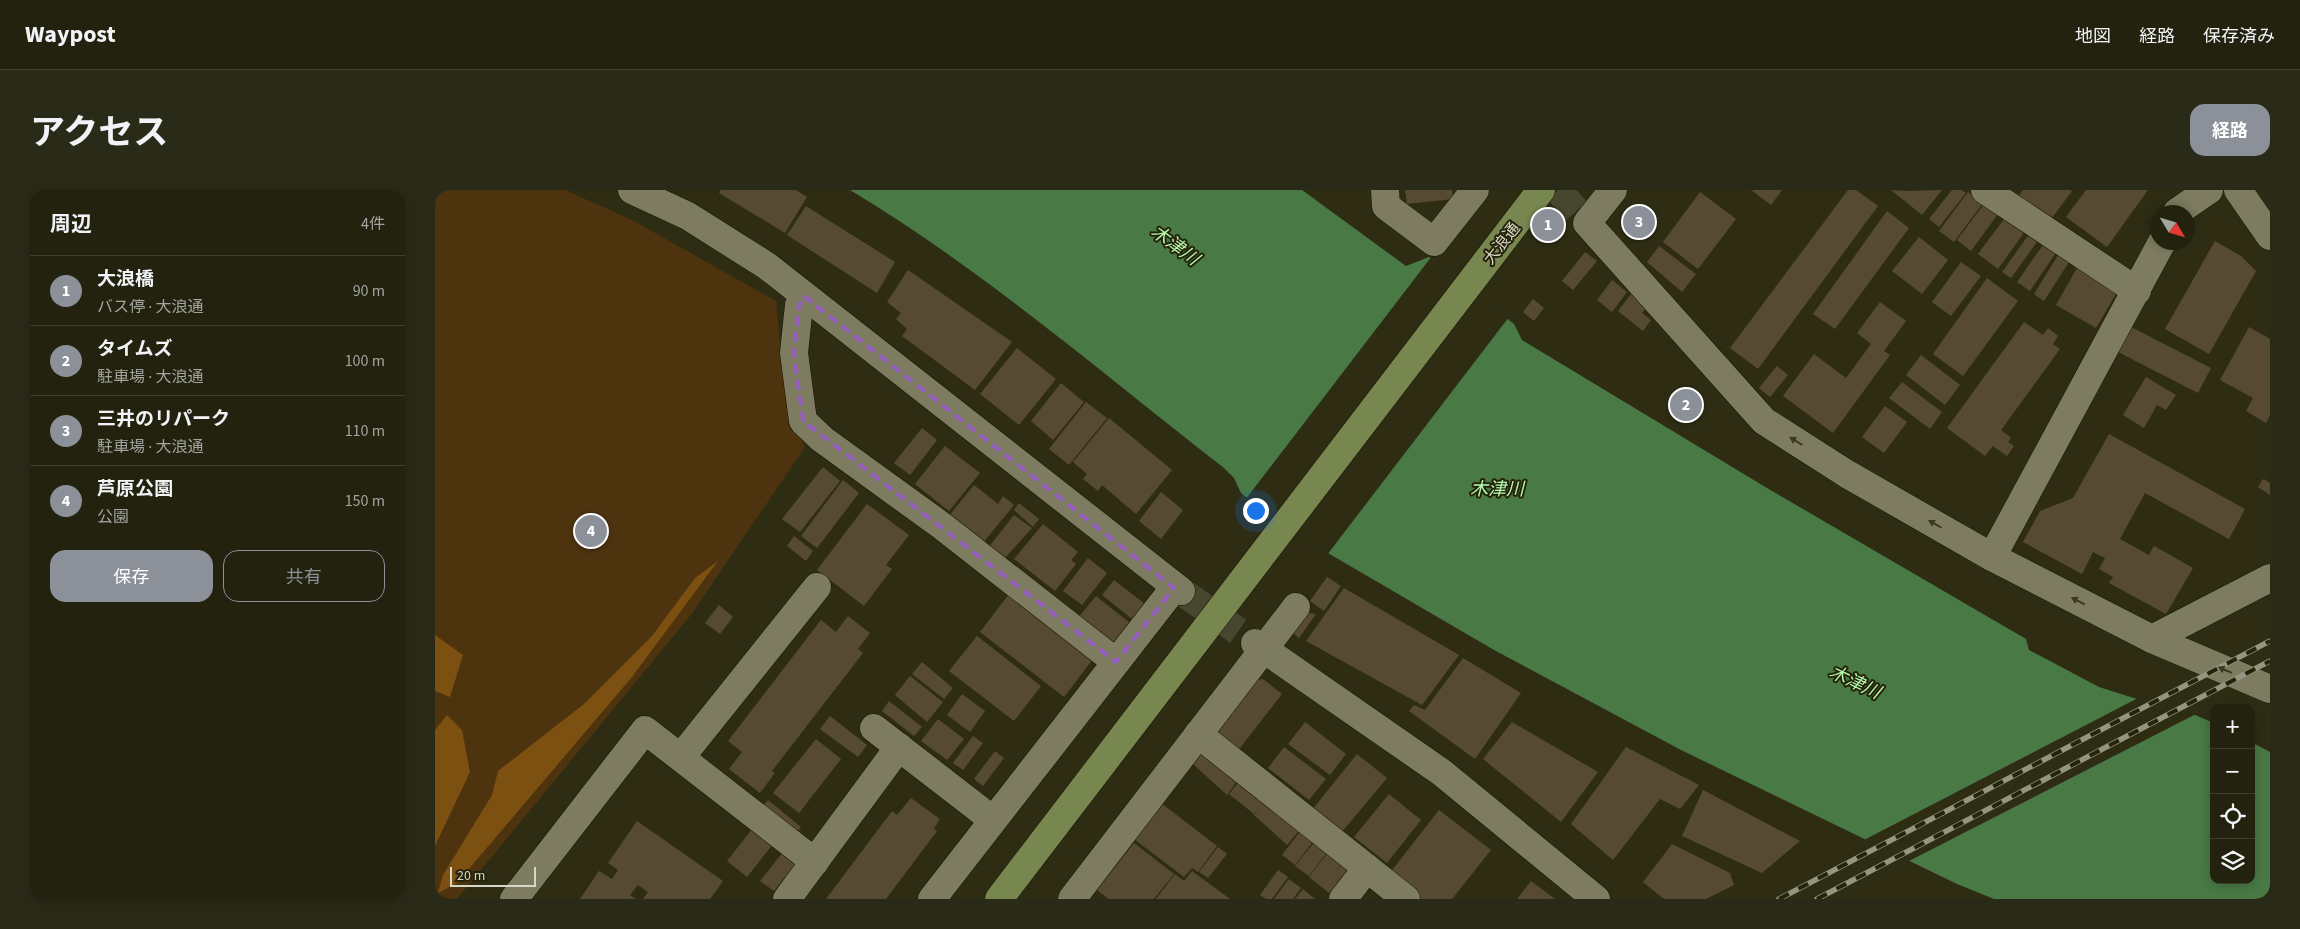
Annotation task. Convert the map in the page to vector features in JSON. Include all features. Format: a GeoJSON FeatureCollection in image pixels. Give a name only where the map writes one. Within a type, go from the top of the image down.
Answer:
{"type":"FeatureCollection","features":[{"type":"Feature","properties":{"kind":"main road","name":"大浪通"},"geometry":{"type":"LineString","coordinates":[[999,899],[1541,190]]}},
{"type":"Feature","properties":{"kind":"street"},"geometry":{"type":"LineString","coordinates":[[632,190],[688,216],[767,266],[1177,589],[1116,662],[932,899]]}},
{"type":"Feature","properties":{"kind":"street"},"geometry":{"type":"LineString","coordinates":[[1385,190],[1387,206],[1434,242],[1475,190]]}},
{"type":"Feature","properties":{"kind":"street"},"geometry":{"type":"LineString","coordinates":[[1613,190],[1583,219],[1764,421],[1847,474],[1992,557],[2152,639],[2270,689]]}},
{"type":"Feature","properties":{"kind":"street"},"geometry":{"type":"LineString","coordinates":[[2187,205],[2209,190]]}},
{"type":"Feature","properties":{"kind":"street"},"geometry":{"type":"LineString","coordinates":[[2238,190],[2270,236]]}},
{"type":"Feature","properties":{"kind":"street"},"geometry":{"type":"LineString","coordinates":[[1999,194],[2137,291]]}},
{"type":"Feature","properties":{"kind":"street"},"geometry":{"type":"LineString","coordinates":[[1992,557],[2137,291],[2157,250]]}},
{"type":"Feature","properties":{"kind":"street"},"geometry":{"type":"LineString","coordinates":[[804,296],[799,305],[794,353],[803,421],[822,439],[942,526],[1116,662]]}},
{"type":"Feature","properties":{"kind":"street"},"geometry":{"type":"LineString","coordinates":[[2152,639],[2270,578]]}},
{"type":"Feature","properties":{"kind":"street"},"geometry":{"type":"LineString","coordinates":[[681,758],[817,587]]}},
{"type":"Feature","properties":{"kind":"street"},"geometry":{"type":"LineString","coordinates":[[1072,899],[1198,734],[1259,646],[1296,607]]}},
{"type":"Feature","properties":{"kind":"street"},"geometry":{"type":"LineString","coordinates":[[1259,646],[1441,772],[1596,899]]}},
{"type":"Feature","properties":{"kind":"street"},"geometry":{"type":"LineString","coordinates":[[874,728],[993,820]]}},
{"type":"Feature","properties":{"kind":"street"},"geometry":{"type":"LineString","coordinates":[[513,899],[645,730],[815,862]]}},
{"type":"Feature","properties":{"kind":"street"},"geometry":{"type":"LineString","coordinates":[[1198,734],[1406,899]]}},
{"type":"Feature","properties":{"kind":"street"},"geometry":{"type":"LineString","coordinates":[[787,899],[899,747]]}},
{"type":"Feature","properties":{"kind":"street"},"geometry":{"type":"LineString","coordinates":[[1343,899],[1367,868]]}},
{"type":"Feature","properties":{"kind":"highlighted area"},"geometry":{"type":"Polygon","coordinates":[[[804,296],[1174,588],[1116,662],[803,421],[794,353],[799,305],[804,296]]]}},
{"type":"Feature","properties":{"kind":"shaded area"},"geometry":{"type":"Polygon","coordinates":[[[435,190],[565,190],[632,220],[776,301],[781,357],[787,394],[797,430],[805,447],[691,615],[457,899],[435,899],[435,190]]]}},
{"type":"Feature","properties":{"kind":"shaded area"},"geometry":{"type":"Polygon","coordinates":[[[718,561],[632,677],[457,883],[438,893],[443,875],[492,795],[498,771],[584,704],[652,636],[695,578],[718,561]]]}},
{"type":"Feature","properties":{"kind":"shaded area"},"geometry":{"type":"Polygon","coordinates":[[[435,635],[463,655],[450,697],[435,691],[435,635]]]}},
{"type":"Feature","properties":{"kind":"shaded area"},"geometry":{"type":"Polygon","coordinates":[[[447,715],[462,730],[470,772],[435,846],[435,730],[447,715]]]}},
{"type":"Feature","properties":{"kind":"water","name":"木津川"},"geometry":{"type":"Polygon","coordinates":[[[850,190],[1302,190],[1406,266],[1429,257],[1514,324],[1522,340],[1767,488],[2026,639],[2029,650],[2099,687],[2140,700],[2157,699],[2210,721],[2210,884],[2255,884],[2255,744],[2270,752],[2270,899],[1994,899],[1957,884],[1681,750],[1494,650],[1285,528],[1241,493],[1234,478],[1224,468],[995,288],[899,221],[850,190]]]}},
{"type":"Feature","properties":{"kind":"pier"},"geometry":{"type":"Polygon","coordinates":[[[1432,256],[1509,317],[1327,555],[1283,530],[1245,500],[1432,256]]]}},
{"type":"Feature","properties":{"kind":"pier"},"geometry":{"type":"Polygon","coordinates":[[[2140,697],[2158,697],[2198,713],[1907,862],[1862,841],[2140,697]]]}},
{"type":"Feature","properties":{"kind":"building"},"geometry":{"type":"Polygon","coordinates":[[[721,190],[796,190],[807,197],[785,233],[719,193],[721,190]]]}},
{"type":"Feature","properties":{"kind":"building"},"geometry":{"type":"Polygon","coordinates":[[[1405,190],[1452,190],[1453,199],[1407,204],[1405,190]]]}},
{"type":"Feature","properties":{"kind":"building"},"geometry":{"type":"Polygon","coordinates":[[[1751,190],[1782,190],[1771,205],[1751,190]]]}},
{"type":"Feature","properties":{"kind":"building"},"geometry":{"type":"Polygon","coordinates":[[[1848,190],[1856,190],[1878,206],[1758,369],[1730,348],[1848,190]]]}},
{"type":"Feature","properties":{"kind":"building"},"geometry":{"type":"Polygon","coordinates":[[[1891,190],[1907,191],[1942,190],[1922,215],[1891,190]]]}},
{"type":"Feature","properties":{"kind":"building"},"geometry":{"type":"Polygon","coordinates":[[[1952,190],[1962,190],[1966,193],[1939,227],[1929,219],[1952,190]]]}},
{"type":"Feature","properties":{"kind":"building"},"geometry":{"type":"Polygon","coordinates":[[[2023,190],[2072,191],[2049,222],[2017,198],[2023,190]]]}},
{"type":"Feature","properties":{"kind":"building"},"geometry":{"type":"Polygon","coordinates":[[[2086,190],[2148,190],[2107,247],[2066,217],[2086,190]]]}},
{"type":"Feature","properties":{"kind":"building"},"geometry":{"type":"Polygon","coordinates":[[[1700,192],[1736,219],[1698,269],[1663,242],[1700,192]]]}},
{"type":"Feature","properties":{"kind":"building"},"geometry":{"type":"Polygon","coordinates":[[[1968,192],[1983,203],[1954,242],[1939,231],[1968,192]]]}},
{"type":"Feature","properties":{"kind":"building"},"geometry":{"type":"Polygon","coordinates":[[[1984,204],[1998,214],[1971,251],[1957,240],[1984,204]]]}},
{"type":"Feature","properties":{"kind":"building"},"geometry":{"type":"Polygon","coordinates":[[[806,206],[895,262],[877,293],[787,235],[806,206]]]}},
{"type":"Feature","properties":{"kind":"building"},"geometry":{"type":"Polygon","coordinates":[[[1887,211],[1909,228],[1835,329],[1813,314],[1887,211]]]}},
{"type":"Feature","properties":{"kind":"building"},"geometry":{"type":"Polygon","coordinates":[[[2007,215],[2026,230],[1998,269],[1978,254],[2007,215]]]}},
{"type":"Feature","properties":{"kind":"building"},"geometry":{"type":"Polygon","coordinates":[[[2030,233],[2039,239],[2011,278],[2002,272],[2030,233]]]}},
{"type":"Feature","properties":{"kind":"building"},"geometry":{"type":"Polygon","coordinates":[[[1919,237],[1948,260],[1922,294],[1892,271],[1919,237]]]}},
{"type":"Feature","properties":{"kind":"building"},"geometry":{"type":"Polygon","coordinates":[[[2215,241],[2241,256],[2256,271],[2209,354],[2165,329],[2215,241]]]}},
{"type":"Feature","properties":{"kind":"building"},"geometry":{"type":"Polygon","coordinates":[[[2045,242],[2057,251],[2030,291],[2017,282],[2045,242]]]}},
{"type":"Feature","properties":{"kind":"building"},"geometry":{"type":"Polygon","coordinates":[[[1659,246],[1696,274],[1682,292],[1647,262],[1659,246]]]}},
{"type":"Feature","properties":{"kind":"building"},"geometry":{"type":"Polygon","coordinates":[[[1585,252],[1597,261],[1573,290],[1562,281],[1585,252]]]}},
{"type":"Feature","properties":{"kind":"building"},"geometry":{"type":"Polygon","coordinates":[[[2060,252],[2071,259],[2044,301],[2034,294],[2060,252]]]}},
{"type":"Feature","properties":{"kind":"building"},"geometry":{"type":"Polygon","coordinates":[[[1961,262],[1981,276],[1951,316],[1932,302],[1961,262]]]}},
{"type":"Feature","properties":{"kind":"building"},"geometry":{"type":"Polygon","coordinates":[[[2077,268],[2117,292],[2096,328],[2056,305],[2077,268]]]}},
{"type":"Feature","properties":{"kind":"building"},"geometry":{"type":"Polygon","coordinates":[[[908,270],[1012,342],[975,390],[902,336],[907,329],[896,319],[901,313],[887,302],[908,270]]]}},
{"type":"Feature","properties":{"kind":"building"},"geometry":{"type":"Polygon","coordinates":[[[1987,278],[2018,301],[1963,376],[1933,354],[1987,278]]]}},
{"type":"Feature","properties":{"kind":"building"},"geometry":{"type":"Polygon","coordinates":[[[1612,280],[1627,292],[1612,312],[1597,300],[1612,280]]]}},
{"type":"Feature","properties":{"kind":"building"},"geometry":{"type":"Polygon","coordinates":[[[1631,294],[1647,307],[1642,313],[1651,320],[1643,331],[1618,311],[1631,294]]]}},
{"type":"Feature","properties":{"kind":"building"},"geometry":{"type":"Polygon","coordinates":[[[1533,299],[1544,308],[1534,321],[1523,312],[1533,299]]]}},
{"type":"Feature","properties":{"kind":"building"},"geometry":{"type":"Polygon","coordinates":[[[1880,302],[1906,321],[1884,351],[1890,355],[1833,433],[1783,396],[1814,354],[1846,378],[1871,344],[1857,333],[1880,302]]]}},
{"type":"Feature","properties":{"kind":"building"},"geometry":{"type":"Polygon","coordinates":[[[2024,322],[2043,335],[2048,328],[2058,336],[2053,344],[2060,349],[2001,430],[2011,438],[2008,442],[2014,446],[2007,456],[1993,446],[1985,456],[1947,428],[2024,322]]]}},
{"type":"Feature","properties":{"kind":"building"},"geometry":{"type":"Polygon","coordinates":[[[2131,327],[2211,368],[2198,393],[2118,352],[2131,327]]]}},
{"type":"Feature","properties":{"kind":"building"},"geometry":{"type":"Polygon","coordinates":[[[2249,327],[2270,339],[2270,415],[2266,423],[2246,411],[2253,398],[2220,380],[2249,327]]]}},
{"type":"Feature","properties":{"kind":"building"},"geometry":{"type":"Polygon","coordinates":[[[1017,348],[1056,379],[1019,425],[980,394],[1017,348]]]}},
{"type":"Feature","properties":{"kind":"building"},"geometry":{"type":"Polygon","coordinates":[[[1921,355],[1960,385],[1945,405],[1906,375],[1921,355]]]}},
{"type":"Feature","properties":{"kind":"building"},"geometry":{"type":"Polygon","coordinates":[[[1777,366],[1788,375],[1770,397],[1759,388],[1777,366]]]}},
{"type":"Feature","properties":{"kind":"building"},"geometry":{"type":"Polygon","coordinates":[[[2146,377],[2176,395],[2166,410],[2157,405],[2144,428],[2123,415],[2146,377]]]}},
{"type":"Feature","properties":{"kind":"building"},"geometry":{"type":"Polygon","coordinates":[[[1902,382],[1942,412],[1930,429],[1889,398],[1902,382]]]}},
{"type":"Feature","properties":{"kind":"building"},"geometry":{"type":"Polygon","coordinates":[[[1061,383],[1084,402],[1053,440],[1031,421],[1061,383]]]}},
{"type":"Feature","properties":{"kind":"building"},"geometry":{"type":"Polygon","coordinates":[[[1086,402],[1107,418],[1069,465],[1049,449],[1086,402]]]}},
{"type":"Feature","properties":{"kind":"building"},"geometry":{"type":"Polygon","coordinates":[[[1885,406],[1907,422],[1884,453],[1862,437],[1885,406]]]}},
{"type":"Feature","properties":{"kind":"building"},"geometry":{"type":"Polygon","coordinates":[[[1109,418],[1172,470],[1136,514],[1102,485],[1098,491],[1083,479],[1087,474],[1073,462],[1109,418]]]}},
{"type":"Feature","properties":{"kind":"building"},"geometry":{"type":"Polygon","coordinates":[[[922,428],[937,440],[910,475],[894,463],[922,428]]]}},
{"type":"Feature","properties":{"kind":"building"},"geometry":{"type":"Polygon","coordinates":[[[2109,434],[2245,509],[2229,539],[2145,493],[2120,539],[2149,555],[2154,546],[2193,568],[2166,614],[2109,583],[2113,577],[2099,569],[2105,558],[2093,552],[2082,574],[2023,542],[2040,511],[2073,498],[2109,434]]]}},
{"type":"Feature","properties":{"kind":"building"},"geometry":{"type":"Polygon","coordinates":[[[945,446],[980,473],[949,511],[915,484],[945,446]]]}},
{"type":"Feature","properties":{"kind":"building"},"geometry":{"type":"Polygon","coordinates":[[[823,467],[840,481],[800,532],[782,519],[823,467]]]}},
{"type":"Feature","properties":{"kind":"building"},"geometry":{"type":"Polygon","coordinates":[[[2263,479],[2270,483],[2270,495],[2258,487],[2263,479]]]}},
{"type":"Feature","properties":{"kind":"building"},"geometry":{"type":"Polygon","coordinates":[[[843,480],[859,493],[817,548],[801,536],[843,480]]]}},
{"type":"Feature","properties":{"kind":"building"},"geometry":{"type":"Polygon","coordinates":[[[974,485],[998,504],[1003,496],[1014,505],[982,544],[948,517],[974,485]]]}},
{"type":"Feature","properties":{"kind":"building"},"geometry":{"type":"Polygon","coordinates":[[[1161,492],[1183,510],[1161,539],[1139,521],[1161,492]]]}},
{"type":"Feature","properties":{"kind":"building"},"geometry":{"type":"Polygon","coordinates":[[[1019,503],[1039,519],[1033,527],[1014,510],[1019,503]]]}},
{"type":"Feature","properties":{"kind":"building"},"geometry":{"type":"Polygon","coordinates":[[[867,504],[909,535],[886,565],[892,569],[864,606],[817,570],[867,504]]]}},
{"type":"Feature","properties":{"kind":"building"},"geometry":{"type":"Polygon","coordinates":[[[1014,515],[1032,528],[1003,560],[988,548],[1014,515]]]}},
{"type":"Feature","properties":{"kind":"building"},"geometry":{"type":"Polygon","coordinates":[[[1043,524],[1078,552],[1071,560],[1076,564],[1055,591],[1014,559],[1043,524]]]}},
{"type":"Feature","properties":{"kind":"building"},"geometry":{"type":"Polygon","coordinates":[[[794,536],[813,551],[806,561],[787,546],[794,536]]]}},
{"type":"Feature","properties":{"kind":"building"},"geometry":{"type":"Polygon","coordinates":[[[1088,558],[1107,573],[1082,605],[1063,591],[1088,558]]]}},
{"type":"Feature","properties":{"kind":"building"},"geometry":{"type":"Polygon","coordinates":[[[1327,577],[1341,586],[1324,611],[1310,601],[1327,577]]]}},
{"type":"Feature","properties":{"kind":"building"},"geometry":{"type":"Polygon","coordinates":[[[1114,580],[1145,604],[1132,619],[1102,595],[1114,580]]]}},
{"type":"Feature","properties":{"kind":"building"},"geometry":{"type":"Polygon","coordinates":[[[1344,588],[1459,655],[1422,705],[1306,641],[1344,588]]]}},
{"type":"Feature","properties":{"kind":"building"},"geometry":{"type":"Polygon","coordinates":[[[1009,594],[1093,659],[1064,697],[980,632],[1009,594]]]}},
{"type":"Feature","properties":{"kind":"building"},"geometry":{"type":"Polygon","coordinates":[[[1096,596],[1130,623],[1112,646],[1078,618],[1096,596]]]}},
{"type":"Feature","properties":{"kind":"building"},"geometry":{"type":"Polygon","coordinates":[[[719,605],[733,617],[720,634],[705,623],[719,605]]]}},
{"type":"Feature","properties":{"kind":"building"},"geometry":{"type":"Polygon","coordinates":[[[1303,612],[1316,614],[1299,638],[1290,631],[1303,612]]]}},
{"type":"Feature","properties":{"kind":"building"},"geometry":{"type":"Polygon","coordinates":[[[848,616],[870,633],[858,649],[863,653],[772,771],[775,773],[760,793],[729,769],[742,752],[728,741],[821,620],[836,632],[848,616]]]}},
{"type":"Feature","properties":{"kind":"building"},"geometry":{"type":"Polygon","coordinates":[[[977,636],[1041,686],[1014,721],[949,671],[977,636]]]}},
{"type":"Feature","properties":{"kind":"building"},"geometry":{"type":"Polygon","coordinates":[[[1463,658],[1521,693],[1475,759],[1409,711],[1414,705],[1425,710],[1463,658]]]}},
{"type":"Feature","properties":{"kind":"building"},"geometry":{"type":"Polygon","coordinates":[[[922,662],[953,688],[944,699],[912,674],[922,662]]]}},
{"type":"Feature","properties":{"kind":"building"},"geometry":{"type":"Polygon","coordinates":[[[910,676],[943,702],[927,722],[895,695],[910,676]]]}},
{"type":"Feature","properties":{"kind":"building"},"geometry":{"type":"Polygon","coordinates":[[[1263,679],[1282,694],[1236,753],[1213,735],[1256,680],[1263,679]]]}},
{"type":"Feature","properties":{"kind":"building"},"geometry":{"type":"Polygon","coordinates":[[[962,694],[985,711],[970,732],[947,715],[962,694]]]}},
{"type":"Feature","properties":{"kind":"building"},"geometry":{"type":"Polygon","coordinates":[[[889,701],[922,727],[914,736],[882,711],[889,701]]]}},
{"type":"Feature","properties":{"kind":"building"},"geometry":{"type":"Polygon","coordinates":[[[830,716],[867,745],[858,757],[820,729],[830,716]]]}},
{"type":"Feature","properties":{"kind":"building"},"geometry":{"type":"Polygon","coordinates":[[[938,719],[964,739],[947,760],[921,741],[938,719]]]}},
{"type":"Feature","properties":{"kind":"building"},"geometry":{"type":"Polygon","coordinates":[[[1305,722],[1346,754],[1330,775],[1288,744],[1305,722]]]}},
{"type":"Feature","properties":{"kind":"building"},"geometry":{"type":"Polygon","coordinates":[[[1512,722],[1598,772],[1561,822],[1483,759],[1512,722]]]}},
{"type":"Feature","properties":{"kind":"building"},"geometry":{"type":"Polygon","coordinates":[[[973,736],[983,743],[963,770],[953,763],[973,736]]]}},
{"type":"Feature","properties":{"kind":"building"},"geometry":{"type":"Polygon","coordinates":[[[816,739],[841,759],[799,813],[773,793],[816,739]]]}},
{"type":"Feature","properties":{"kind":"building"},"geometry":{"type":"Polygon","coordinates":[[[1284,747],[1326,779],[1309,800],[1268,768],[1284,747]]]}},
{"type":"Feature","properties":{"kind":"building"},"geometry":{"type":"Polygon","coordinates":[[[1626,747],[1699,785],[1680,809],[1660,799],[1613,860],[1571,824],[1626,747]]]}},
{"type":"Feature","properties":{"kind":"building"},"geometry":{"type":"Polygon","coordinates":[[[995,751],[1004,758],[983,786],[974,779],[995,751]]]}},
{"type":"Feature","properties":{"kind":"building"},"geometry":{"type":"Polygon","coordinates":[[[1357,754],[1387,778],[1341,833],[1312,810],[1357,754]]]}},
{"type":"Feature","properties":{"kind":"building"},"geometry":{"type":"Polygon","coordinates":[[[1200,755],[1208,755],[1239,778],[1227,795],[1193,764],[1200,755]]]}},
{"type":"Feature","properties":{"kind":"building"},"geometry":{"type":"Polygon","coordinates":[[[1241,779],[1301,828],[1287,845],[1254,815],[1260,807],[1254,814],[1229,794],[1241,779]]]}},
{"type":"Feature","properties":{"kind":"building"},"geometry":{"type":"Polygon","coordinates":[[[1703,790],[1800,841],[1762,873],[1682,836],[1703,790]]]}},
{"type":"Feature","properties":{"kind":"building"},"geometry":{"type":"Polygon","coordinates":[[[1389,794],[1421,820],[1387,863],[1354,837],[1389,794]]]}},
{"type":"Feature","properties":{"kind":"building"},"geometry":{"type":"Polygon","coordinates":[[[911,798],[940,819],[934,828],[937,831],[886,899],[826,899],[892,811],[897,815],[911,798]]]}},
{"type":"Feature","properties":{"kind":"building"},"geometry":{"type":"Polygon","coordinates":[[[768,800],[801,827],[792,838],[759,810],[768,800]]]}},
{"type":"Feature","properties":{"kind":"building"},"geometry":{"type":"Polygon","coordinates":[[[1161,803],[1217,846],[1198,872],[1192,868],[1184,877],[1134,839],[1161,803]]]}},
{"type":"Feature","properties":{"kind":"building"},"geometry":{"type":"Polygon","coordinates":[[[1439,810],[1491,850],[1452,899],[1420,899],[1389,874],[1439,810]]]}},
{"type":"Feature","properties":{"kind":"building"},"geometry":{"type":"Polygon","coordinates":[[[637,821],[723,881],[710,899],[643,899],[648,892],[638,885],[630,895],[636,899],[580,899],[599,871],[612,879],[618,870],[608,863],[637,821]]]}},
{"type":"Feature","properties":{"kind":"building"},"geometry":{"type":"Polygon","coordinates":[[[752,829],[773,844],[747,877],[727,861],[752,829]]]}},
{"type":"Feature","properties":{"kind":"building"},"geometry":{"type":"Polygon","coordinates":[[[1302,829],[1315,839],[1295,865],[1282,855],[1302,829]]]}},
{"type":"Feature","properties":{"kind":"building"},"geometry":{"type":"Polygon","coordinates":[[[1316,840],[1329,850],[1309,876],[1295,866],[1316,840]]]}},
{"type":"Feature","properties":{"kind":"building"},"geometry":{"type":"Polygon","coordinates":[[[1134,843],[1174,874],[1154,899],[1109,899],[1097,890],[1134,843]]]}},
{"type":"Feature","properties":{"kind":"building"},"geometry":{"type":"Polygon","coordinates":[[[1672,844],[1730,873],[1734,885],[1706,899],[1664,899],[1643,882],[1672,844]]]}},
{"type":"Feature","properties":{"kind":"building"},"geometry":{"type":"Polygon","coordinates":[[[1218,847],[1227,854],[1208,878],[1199,872],[1218,847]]]}},
{"type":"Feature","properties":{"kind":"building"},"geometry":{"type":"Polygon","coordinates":[[[1330,850],[1343,861],[1331,876],[1344,861],[1348,876],[1333,896],[1309,877],[1330,850]]]}},
{"type":"Feature","properties":{"kind":"building"},"geometry":{"type":"Polygon","coordinates":[[[783,852],[797,862],[774,891],[760,881],[783,852]]]}},
{"type":"Feature","properties":{"kind":"building"},"geometry":{"type":"Polygon","coordinates":[[[1278,870],[1288,877],[1272,899],[1266,899],[1260,895],[1278,870]]]}},
{"type":"Feature","properties":{"kind":"building"},"geometry":{"type":"Polygon","coordinates":[[[1192,871],[1230,899],[1156,899],[1175,874],[1184,881],[1192,871]]]}},
{"type":"Feature","properties":{"kind":"building"},"geometry":{"type":"Polygon","coordinates":[[[1289,879],[1301,888],[1293,899],[1274,899],[1289,879]]]}},
{"type":"Feature","properties":{"kind":"building"},"geometry":{"type":"Polygon","coordinates":[[[1531,881],[1555,899],[1517,899],[1531,881]]]}},
{"type":"Feature","properties":{"kind":"building"},"geometry":{"type":"Polygon","coordinates":[[[1303,889],[1315,899],[1295,899],[1303,889]]]}},
{"type":"Feature","properties":{"kind":"tunnel"},"geometry":{"type":"LineString","coordinates":[[1558,190],[1580,215]]}},
{"type":"Feature","properties":{"kind":"tunnel"},"geometry":{"type":"LineString","coordinates":[[1181,591],[1255,643]]}},
{"type":"Feature","properties":{"kind":"railway"},"geometry":{"type":"LineString","coordinates":[[1779,899],[2270,641]]}},
{"type":"Feature","properties":{"kind":"railway"},"geometry":{"type":"LineString","coordinates":[[1817,899],[2270,661]]}},
{"type":"Feature","properties":{"kind":"place","name":"三井のリパーク"},"geometry":{"type":"Point","coordinates":[1639,222]}},
{"type":"Feature","properties":{"kind":"place","name":"大浪橋"},"geometry":{"type":"Point","coordinates":[1548,225]}},
{"type":"Feature","properties":{"kind":"place","name":"タイムズ"},"geometry":{"type":"Point","coordinates":[1686,405]}},
{"type":"Feature","properties":{"kind":"place","name":"芦原公園"},"geometry":{"type":"Point","coordinates":[591,531]}}]}
